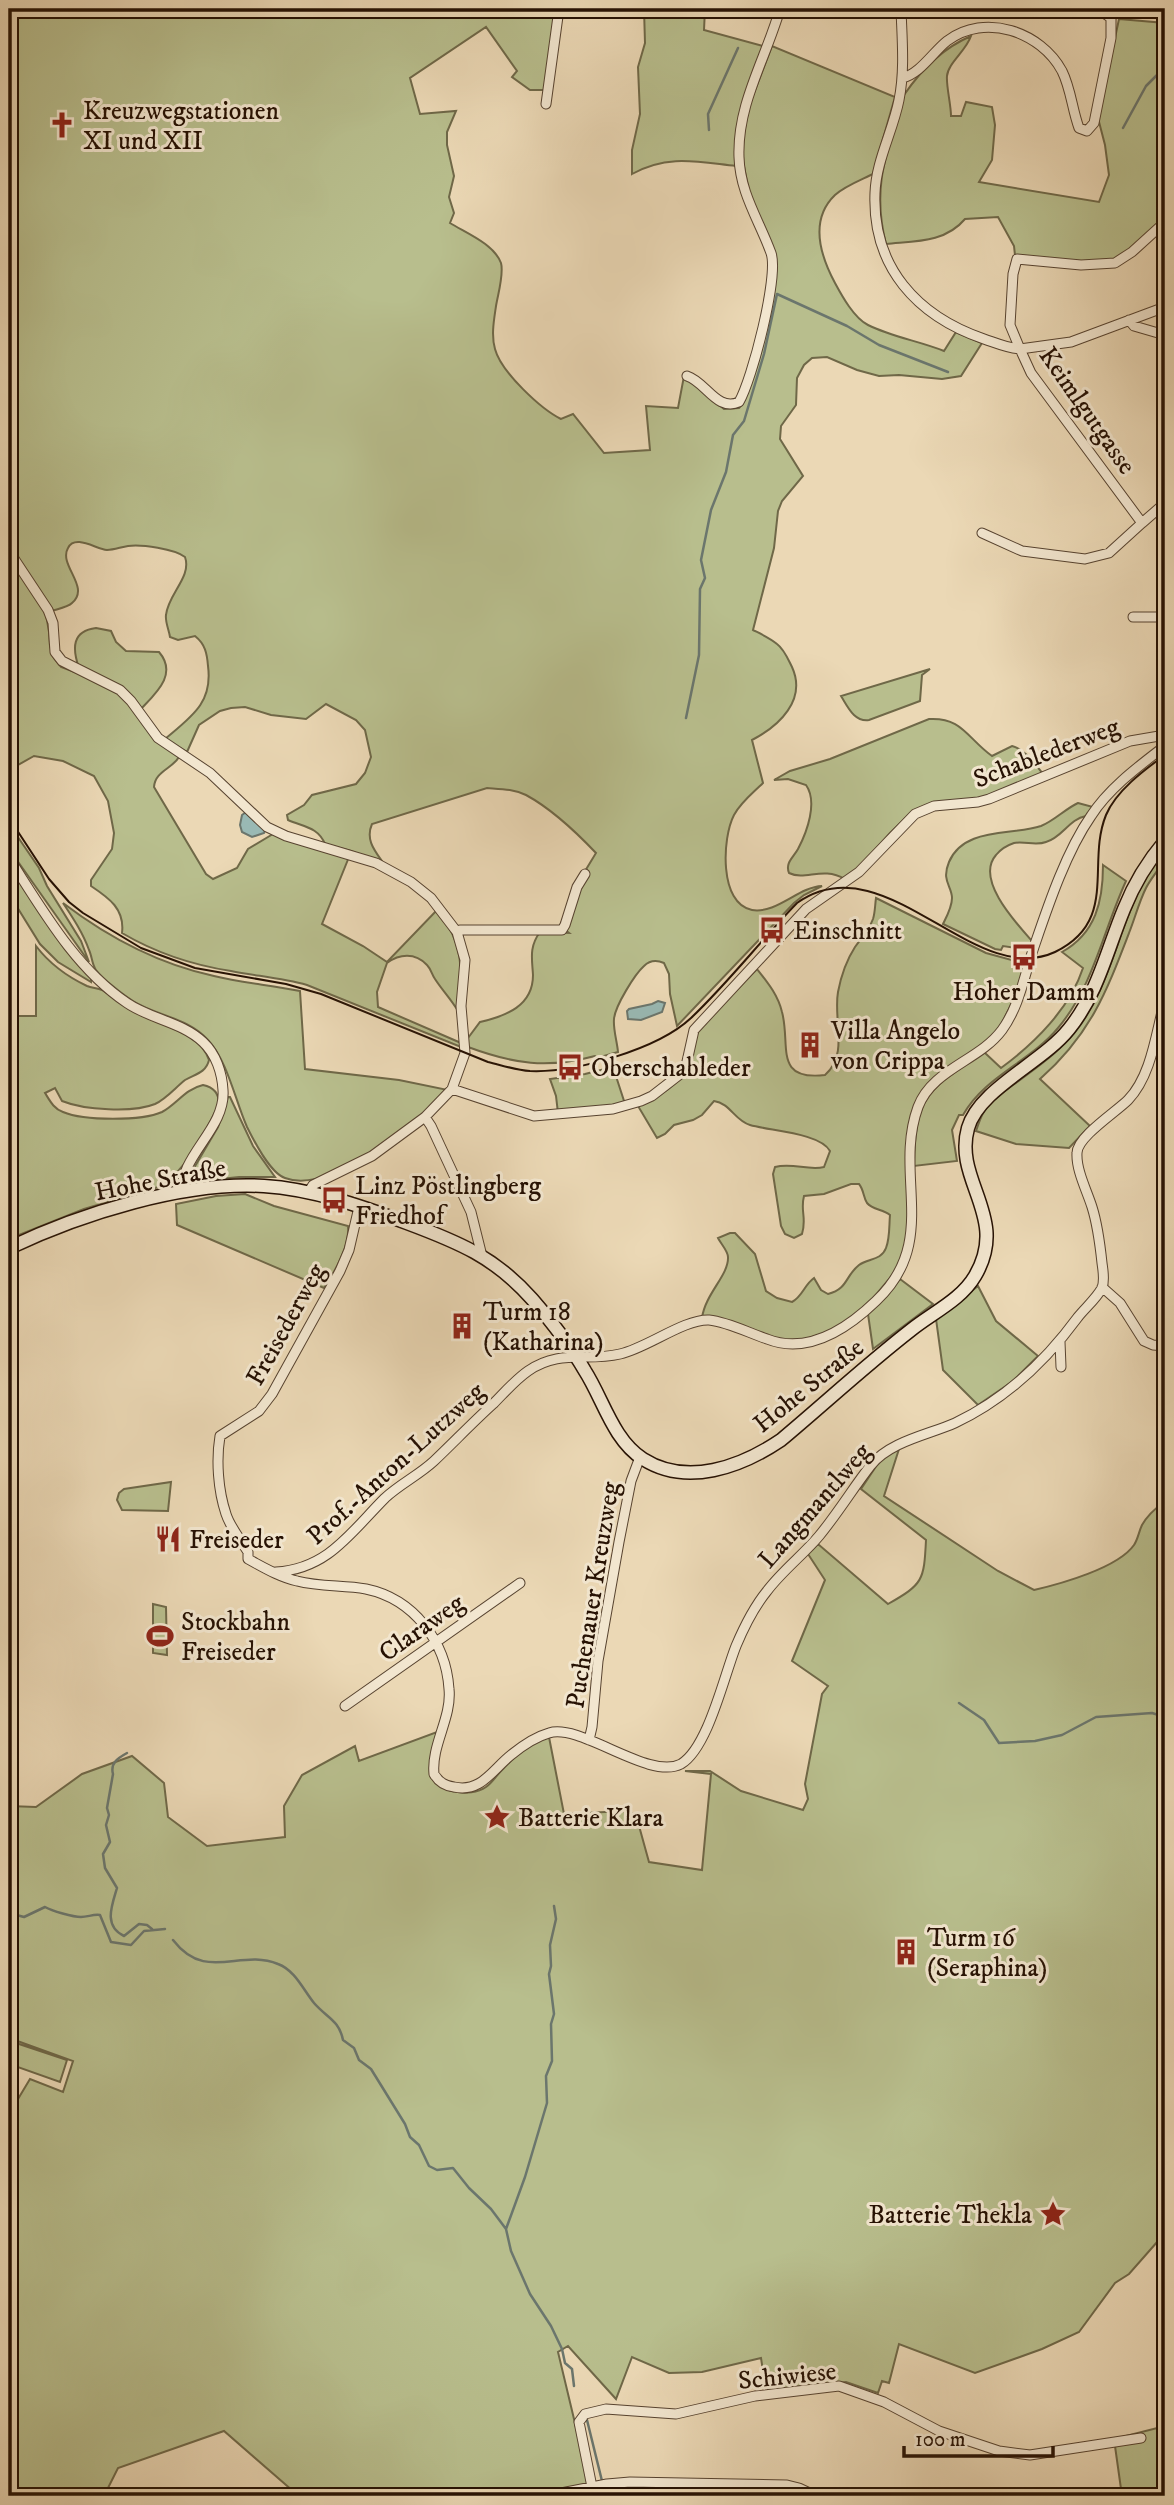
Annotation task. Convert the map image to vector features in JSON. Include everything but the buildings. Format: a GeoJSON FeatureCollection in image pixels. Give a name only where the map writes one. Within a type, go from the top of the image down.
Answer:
{"type":"FeatureCollection","features":[{"type":"Feature","properties":{"kind":"main road","name":"Hohe Straße"},"geometry":{"type":"LineString","coordinates":[[9,1248],[86,1217],[183,1192],[252,1186],[308,1193],[359,1207],[429,1232],[499,1266],[523,1290],[575,1356],[621,1437],[640,1457],[661,1468],[687,1472],[722,1468],[760,1454],[815,1412],[910,1331],[966,1289],[981,1266],[987,1233],[986,1219],[967,1159],[966,1142],[970,1122],[985,1100],[1051,1049],[1075,1021],[1096,984],[1134,887],[1165,841]]}},
{"type":"Feature","properties":{"kind":"street"},"geometry":{"type":"LineString","coordinates":[[546,104],[559,9]]}},
{"type":"Feature","properties":{"kind":"street"},"geometry":{"type":"LineString","coordinates":[[687,376],[698,381],[720,402],[728,405],[739,402],[749,377],[763,324],[773,263],[748,203],[742,181],[739,140],[748,94],[780,9]]}},
{"type":"Feature","properties":{"kind":"street","name":"Keimlgutgasse"},"geometry":{"type":"LineString","coordinates":[[901,9],[902,78],[899,100],[875,192],[878,232],[889,265],[906,290],[929,312],[973,335],[1020,349],[1031,373],[1142,523]]}},
{"type":"Feature","properties":{"kind":"street"},"geometry":{"type":"LineString","coordinates":[[1098,9],[1111,18]]}},
{"type":"Feature","properties":{"kind":"street"},"geometry":{"type":"LineString","coordinates":[[902,78],[912,74],[957,35],[990,27],[1014,31],[1036,41],[1055,59],[1069,89],[1079,128],[1087,131],[1094,123],[1111,38],[1111,18],[1116,9]]}},
{"type":"Feature","properties":{"kind":"street"},"geometry":{"type":"LineString","coordinates":[[1165,222],[1132,253],[1115,263],[1081,265],[1017,258],[1010,325],[1020,349],[1071,342],[1165,307]]}},
{"type":"Feature","properties":{"kind":"street"},"geometry":{"type":"LineString","coordinates":[[1129,320],[1134,326],[1165,335]]}},
{"type":"Feature","properties":{"kind":"street"},"geometry":{"type":"LineString","coordinates":[[982,533],[1022,551],[1085,559],[1109,553],[1165,503]]}},
{"type":"Feature","properties":{"kind":"street"},"geometry":{"type":"LineString","coordinates":[[9,551],[45,603],[52,619],[55,652],[62,662],[120,690],[158,738],[210,773],[267,827],[286,836],[376,863],[411,882],[431,898],[457,932],[465,960],[461,1017],[465,1049],[452,1089],[425,1117],[372,1156],[313,1185],[308,1193]]}},
{"type":"Feature","properties":{"kind":"street"},"geometry":{"type":"LineString","coordinates":[[1133,617],[1165,617]]}},
{"type":"Feature","properties":{"kind":"street","name":"Schablederweg"},"geometry":{"type":"LineString","coordinates":[[452,1089],[534,1116],[614,1109],[641,1101],[683,1072],[687,1066],[694,1030],[759,962],[796,918],[859,872],[915,814],[934,806],[989,799],[1130,741],[1165,735]]}},
{"type":"Feature","properties":{"kind":"street","name":"Prof.-Anton-Lutzweg"},"geometry":{"type":"LineString","coordinates":[[274,1572],[304,1568],[335,1549],[386,1498],[434,1461],[524,1374],[555,1358],[624,1353],[701,1321],[720,1322],[783,1345],[806,1344],[839,1330],[888,1290],[903,1266],[911,1238],[912,1145],[915,1119],[922,1099],[938,1079],[981,1051],[1004,1026],[1017,1004],[1031,954],[1086,823],[1113,790],[1165,746]]}},
{"type":"Feature","properties":{"kind":"street"},"geometry":{"type":"LineString","coordinates":[[9,858],[65,941],[99,981],[134,1008],[178,1026],[201,1040],[215,1057],[223,1090],[220,1111],[185,1172],[183,1192]]}},
{"type":"Feature","properties":{"kind":"street"},"geometry":{"type":"LineString","coordinates":[[457,932],[562,930],[585,874]]}},
{"type":"Feature","properties":{"kind":"street"},"geometry":{"type":"LineString","coordinates":[[1165,1000],[1142,1082],[1126,1102],[1082,1140],[1077,1150],[1078,1162],[1098,1229],[1104,1275],[1102,1287],[1120,1303],[1144,1341],[1165,1346]]}},
{"type":"Feature","properties":{"kind":"street"},"geometry":{"type":"LineString","coordinates":[[425,1117],[471,1212],[482,1256]]}},
{"type":"Feature","properties":{"kind":"street","name":"Freisederweg"},"geometry":{"type":"LineString","coordinates":[[359,1207],[349,1250],[340,1271],[272,1394],[259,1411],[220,1436],[217,1451],[226,1515],[248,1552],[248,1559],[287,1579],[354,1587],[393,1598],[417,1616],[436,1642],[450,1691],[433,1760],[436,1778],[451,1787],[470,1788],[487,1779],[508,1757],[550,1732],[565,1732],[589,1740]]}},
{"type":"Feature","properties":{"kind":"street","name":"Langmantlweg"},"geometry":{"type":"LineString","coordinates":[[700,1744],[737,1645],[757,1606],[768,1590],[820,1535],[873,1463],[889,1450],[959,1421],[1019,1383],[1060,1342],[1102,1287]]}},
{"type":"Feature","properties":{"kind":"street"},"geometry":{"type":"LineString","coordinates":[[1060,1342],[1061,1367]]}},
{"type":"Feature","properties":{"kind":"street","name":"Puchenauer Kreuzweg"},"geometry":{"type":"LineString","coordinates":[[640,1457],[631,1481],[597,1661],[589,1740],[625,1756],[670,1767],[684,1761],[700,1744]]}},
{"type":"Feature","properties":{"kind":"street"},"geometry":{"type":"LineString","coordinates":[[304,1568],[305,1583]]}},
{"type":"Feature","properties":{"kind":"street","name":"Claraweg"},"geometry":{"type":"LineString","coordinates":[[345,1706],[520,1583]]}},
{"type":"Feature","properties":{"kind":"street","name":"Schiwiese"},"geometry":{"type":"LineString","coordinates":[[600,2485],[579,2422],[585,2414],[606,2409],[676,2414],[755,2396],[826,2386],[845,2387],[861,2392],[939,2431],[999,2451],[1030,2455],[1141,2438]]}},
{"type":"Feature","properties":{"kind":"street"},"geometry":{"type":"LineString","coordinates":[[546,2496],[630,2482],[787,2485],[810,2495]]}},
{"type":"Feature","properties":{"kind":"green space"},"geometry":{"type":"Polygon","coordinates":[[[9,9],[555,9],[545,90],[530,90],[512,77],[517,71],[486,27],[410,78],[420,114],[456,111],[447,132],[454,176],[449,197],[454,213],[450,223],[486,245],[501,263],[493,333],[499,358],[513,379],[543,407],[561,419],[573,414],[604,453],[650,450],[646,406],[678,408],[684,376],[724,409],[739,408],[743,403],[776,268],[750,198],[742,156],[749,106],[772,46],[895,97],[873,174],[835,195],[822,215],[820,238],[825,261],[849,306],[868,325],[944,351],[956,332],[982,343],[961,376],[942,379],[879,376],[827,357],[812,358],[804,365],[797,378],[796,405],[781,426],[780,439],[803,476],[782,501],[778,511],[774,548],[753,630],[784,651],[796,679],[796,690],[788,711],[772,727],[752,740],[763,783],[734,815],[727,839],[726,869],[734,896],[741,905],[752,910],[770,908],[813,887],[822,886],[794,903],[677,1026],[669,974],[664,963],[654,961],[640,970],[615,1013],[618,1052],[597,1058],[595,1056],[561,1062],[531,1063],[468,1047],[468,1038],[480,1022],[508,1013],[528,995],[532,986],[533,948],[540,932],[569,933],[560,926],[576,886],[596,853],[563,821],[535,800],[517,792],[487,788],[372,824],[370,840],[384,864],[325,844],[319,834],[288,820],[287,815],[304,805],[312,795],[356,784],[365,773],[371,757],[365,730],[356,720],[326,704],[306,719],[271,715],[245,707],[231,708],[220,711],[199,725],[187,752],[165,739],[198,708],[209,679],[207,657],[201,642],[195,636],[178,640],[170,637],[167,623],[168,607],[185,572],[185,557],[149,546],[107,550],[81,542],[71,544],[66,555],[78,590],[77,597],[65,607],[52,611],[11,549],[9,9]]]}},
{"type":"Feature","properties":{"kind":"green space"},"geometry":{"type":"Polygon","coordinates":[[[644,9],[705,9],[704,30],[763,46],[737,132],[736,166],[683,161],[658,164],[632,174],[632,150],[640,114],[638,67],[645,43],[644,9]]]}},
{"type":"Feature","properties":{"kind":"green space"},"geometry":{"type":"Polygon","coordinates":[[[1119,19],[1165,23],[1165,218],[1125,255],[1103,264],[1015,255],[1014,246],[998,217],[965,219],[939,237],[886,244],[880,204],[883,168],[904,95],[933,61],[971,36],[950,66],[947,80],[951,116],[961,116],[966,102],[992,107],[995,125],[992,160],[979,182],[1099,202],[1109,175],[1098,118],[1119,19]]]}},
{"type":"Feature","properties":{"kind":"green space"},"geometry":{"type":"Polygon","coordinates":[[[9,559],[45,608],[50,646],[61,667],[96,680],[122,695],[179,757],[157,777],[154,787],[206,874],[213,879],[237,868],[248,849],[273,834],[349,857],[322,924],[387,962],[437,910],[453,934],[460,958],[458,1011],[427,965],[412,956],[397,958],[387,963],[377,992],[378,1007],[461,1043],[461,1047],[307,985],[188,962],[148,947],[122,933],[118,911],[110,900],[91,886],[91,880],[112,849],[114,833],[108,801],[94,776],[63,761],[34,756],[9,770],[9,602],[13,595],[9,579],[9,559]]]}},
{"type":"Feature","properties":{"kind":"green space"},"geometry":{"type":"Polygon","coordinates":[[[96,628],[111,631],[116,642],[126,651],[159,652],[164,660],[166,675],[163,683],[141,709],[79,668],[75,654],[78,637],[96,628]]]}},
{"type":"Feature","properties":{"kind":"green space"},"geometry":{"type":"Polygon","coordinates":[[[930,669],[922,675],[920,701],[869,720],[855,716],[841,696],[930,669]]]}},
{"type":"Feature","properties":{"kind":"green space"},"geometry":{"type":"Polygon","coordinates":[[[929,719],[940,719],[957,725],[992,756],[1012,746],[1017,748],[1029,757],[1043,774],[990,796],[913,811],[861,866],[845,879],[822,873],[789,873],[789,863],[808,826],[811,800],[806,785],[788,779],[774,780],[790,771],[830,759],[929,719]]]}},
{"type":"Feature","properties":{"kind":"green space"},"geometry":{"type":"Polygon","coordinates":[[[1078,803],[1093,807],[1086,816],[1075,821],[1052,840],[1038,844],[1014,843],[1007,846],[996,855],[991,865],[990,876],[994,888],[1008,912],[1032,941],[1030,950],[1003,946],[1001,950],[995,949],[943,924],[952,901],[946,879],[947,869],[956,851],[977,838],[1041,826],[1078,803]]]}},
{"type":"Feature","properties":{"kind":"green space"},"geometry":{"type":"Polygon","coordinates":[[[9,824],[39,868],[81,941],[89,962],[9,849],[9,824]]]}},
{"type":"Feature","properties":{"kind":"green space"},"geometry":{"type":"Polygon","coordinates":[[[1165,850],[1161,865],[1144,893],[1095,1012],[1072,1046],[1040,1079],[1090,1126],[1069,1148],[1016,1144],[976,1131],[983,1113],[991,1103],[1050,1057],[1076,1031],[1101,987],[1138,893],[1165,850]]]}},
{"type":"Feature","properties":{"kind":"green space"},"geometry":{"type":"Polygon","coordinates":[[[9,864],[91,978],[91,982],[58,962],[40,944],[9,894],[9,864]]]}},
{"type":"Feature","properties":{"kind":"green space"},"geometry":{"type":"Polygon","coordinates":[[[1103,865],[1126,881],[1081,994],[1047,1040],[995,1079],[972,1101],[963,1115],[959,1115],[952,1130],[957,1161],[914,1166],[917,1123],[928,1097],[938,1086],[984,1052],[1001,1068],[1050,1024],[1069,997],[1083,968],[1062,952],[1074,944],[1090,926],[1099,903],[1103,865]]]}},
{"type":"Feature","properties":{"kind":"green space"},"geometry":{"type":"Polygon","coordinates":[[[876,898],[986,953],[1026,964],[1022,983],[1000,1027],[986,1044],[948,1068],[916,1108],[909,1234],[900,1266],[864,1309],[831,1331],[793,1343],[702,1318],[707,1301],[727,1264],[727,1252],[718,1238],[730,1233],[735,1233],[755,1254],[766,1291],[777,1298],[792,1302],[814,1278],[821,1290],[828,1294],[834,1292],[843,1286],[859,1265],[878,1257],[886,1248],[890,1215],[867,1203],[859,1184],[851,1184],[824,1194],[804,1196],[802,1234],[794,1238],[785,1234],[781,1226],[773,1174],[775,1167],[824,1167],[830,1151],[825,1145],[806,1136],[750,1125],[740,1120],[720,1102],[714,1101],[702,1115],[674,1125],[657,1138],[638,1106],[667,1090],[685,1075],[699,1028],[757,969],[772,989],[780,1006],[787,1058],[791,1066],[798,1072],[809,1075],[825,1075],[832,1067],[838,1047],[837,1003],[841,980],[846,963],[871,923],[876,898]]]}},
{"type":"Feature","properties":{"kind":"green space"},"geometry":{"type":"Polygon","coordinates":[[[63,903],[116,938],[154,957],[193,971],[300,991],[305,1069],[399,1080],[448,1090],[395,1137],[349,1166],[326,1176],[304,1180],[285,1178],[268,1163],[254,1140],[221,1059],[208,1040],[192,1027],[133,1001],[103,978],[95,968],[84,938],[63,903]]]}},
{"type":"Feature","properties":{"kind":"green space"},"geometry":{"type":"Polygon","coordinates":[[[36,946],[53,964],[73,978],[102,990],[134,1012],[189,1036],[204,1050],[209,1060],[203,1070],[185,1080],[155,1104],[146,1107],[83,1107],[62,1101],[55,1088],[45,1093],[57,1109],[85,1117],[141,1117],[162,1112],[191,1090],[203,1085],[215,1091],[219,1104],[187,1159],[162,1186],[84,1209],[9,1239],[9,1016],[36,1016],[36,946]]]}},
{"type":"Feature","properties":{"kind":"green space"},"geometry":{"type":"Polygon","coordinates":[[[613,1067],[625,1104],[558,1113],[550,1079],[613,1067]]]}},
{"type":"Feature","properties":{"kind":"green space"},"geometry":{"type":"Polygon","coordinates":[[[228,1097],[253,1146],[275,1177],[239,1177],[192,1182],[191,1173],[218,1127],[228,1097]]]}},
{"type":"Feature","properties":{"kind":"green space"},"geometry":{"type":"Polygon","coordinates":[[[245,1194],[274,1206],[348,1226],[344,1250],[324,1288],[177,1225],[176,1204],[216,1196],[245,1194]]]}},
{"type":"Feature","properties":{"kind":"green space"},"geometry":{"type":"Polygon","coordinates":[[[900,1279],[933,1304],[873,1349],[868,1314],[900,1279]]]}},
{"type":"Feature","properties":{"kind":"green space"},"geometry":{"type":"Polygon","coordinates":[[[978,1286],[996,1321],[1038,1356],[1013,1381],[978,1405],[943,1370],[936,1319],[978,1286]]]}},
{"type":"Feature","properties":{"kind":"green space"},"geometry":{"type":"Polygon","coordinates":[[[899,1449],[884,1496],[998,1571],[1034,1590],[1088,1574],[1115,1561],[1134,1545],[1144,1522],[1165,1501],[1165,2233],[1129,2274],[1115,2283],[1079,2332],[1042,2349],[975,2373],[899,2344],[889,2383],[882,2381],[878,2393],[846,2382],[766,2390],[761,2358],[702,2372],[669,2373],[632,2357],[616,2399],[568,2346],[558,2352],[590,2486],[537,2496],[408,2496],[293,2491],[224,2431],[118,2468],[104,2496],[9,2496],[9,2114],[30,2079],[63,2092],[73,2061],[9,2038],[9,1806],[36,1807],[82,1774],[132,1756],[164,1783],[168,1817],[207,1846],[285,1837],[284,1806],[302,1775],[355,1746],[359,1761],[437,1732],[430,1773],[439,1785],[463,1793],[486,1787],[523,1751],[549,1737],[564,1814],[626,1811],[636,1815],[649,1862],[702,1870],[711,1774],[685,1771],[710,1771],[741,1791],[803,1810],[808,1799],[805,1784],[822,1694],[828,1686],[792,1661],[825,1580],[808,1554],[818,1544],[888,1604],[915,1586],[919,1580],[924,1564],[926,1540],[861,1489],[883,1456],[899,1449]]]}},
{"type":"Feature","properties":{"kind":"green space"},"geometry":{"type":"Polygon","coordinates":[[[171,1482],[168,1511],[122,1510],[117,1500],[124,1489],[171,1482]]]}},
{"type":"Feature","properties":{"kind":"green space","name":"Stockbahn Freiseder"},"geometry":{"type":"Polygon","coordinates":[[[153,1604],[166,1607],[167,1655],[153,1653],[153,1604]]]}},
{"type":"Feature","properties":{"kind":"green space"},"geometry":{"type":"Polygon","coordinates":[[[16,2043],[67,2060],[60,2082],[9,2064],[16,2043]]]}},
{"type":"Feature","properties":{"kind":"green space"},"geometry":{"type":"Polygon","coordinates":[[[1165,2426],[1165,2496],[1122,2496],[1114,2439],[1165,2426]]]}},
{"type":"Feature","properties":{"kind":"water"},"geometry":{"type":"Polygon","coordinates":[[[246,812],[265,830],[264,833],[252,837],[242,832],[242,815],[246,812]]]}},
{"type":"Feature","properties":{"kind":"water"},"geometry":{"type":"Polygon","coordinates":[[[658,1001],[665,1003],[662,1012],[641,1020],[628,1019],[629,1009],[658,1001]]]}},
{"type":"Feature","properties":{"kind":"waterway"},"geometry":{"type":"LineString","coordinates":[[709,130],[708,114],[738,48]]}},
{"type":"Feature","properties":{"kind":"waterway"},"geometry":{"type":"LineString","coordinates":[[1123,128],[1146,86],[1165,67]]}},
{"type":"Feature","properties":{"kind":"waterway"},"geometry":{"type":"LineString","coordinates":[[686,718],[699,655],[700,589],[705,578],[701,560],[711,510],[726,472],[733,435],[744,421],[764,354],[777,294],[847,326],[879,345],[948,372]]}},
{"type":"Feature","properties":{"kind":"waterway"},"geometry":{"type":"LineString","coordinates":[[959,1703],[984,1720],[999,1743],[1035,1741],[1062,1735],[1096,1717],[1152,1713],[1165,1717]]}},
{"type":"Feature","properties":{"kind":"waterway"},"geometry":{"type":"LineString","coordinates":[[127,1753],[114,1764],[107,1808],[109,1815],[106,1825],[110,1842],[103,1854],[105,1868],[117,1888],[111,1908],[111,1921],[117,1932],[124,1936],[139,1924],[152,1929]]}},
{"type":"Feature","properties":{"kind":"waterway"},"geometry":{"type":"LineString","coordinates":[[506,2229],[547,2103],[546,2076],[552,2061],[551,2024],[554,2014],[549,1974],[550,1945],[556,1919],[554,1906]]}},
{"type":"Feature","properties":{"kind":"waterway"},"geometry":{"type":"LineString","coordinates":[[9,1913],[24,1917],[45,1907],[77,1917],[100,1915],[111,1942],[131,1945],[144,1931],[165,1929]]}},
{"type":"Feature","properties":{"kind":"waterway"},"geometry":{"type":"LineString","coordinates":[[173,1940],[185,1953],[198,1960],[264,1960],[284,1967],[294,1976],[314,2003],[335,2023],[343,2040],[354,2048],[359,2060],[371,2069],[405,2124],[410,2137],[419,2145],[429,2166],[437,2170],[453,2168],[506,2229],[511,2251],[530,2294],[551,2326],[562,2349],[565,2363],[572,2369],[574,2386]]}},
{"type":"Feature","properties":{"kind":"waterway"},"geometry":{"type":"LineString","coordinates":[[587,2420],[602,2481]]}},
{"type":"Feature","properties":{"kind":"waterway"},"geometry":{"type":"LineString","coordinates":[[604,2488],[606,2496]]}},
{"type":"Feature","properties":{"kind":"tram line"},"geometry":{"type":"LineString","coordinates":[[9,818],[49,879],[69,902],[141,948],[195,968],[286,984],[321,994],[488,1062],[514,1069],[548,1071],[615,1057],[658,1040],[676,1029],[705,1004],[797,903],[830,889],[863,890],[896,901],[992,952],[1024,958],[1055,952],[1075,939],[1087,924],[1094,908],[1101,834],[1111,806],[1131,782],[1165,755]]}},
{"type":"Feature","properties":{"kind":"place","name":"Kreuzwegstationen XI und XII"},"geometry":{"type":"Point","coordinates":[62,125]}},
{"type":"Feature","properties":{"kind":"place","name":"Einschnitt"},"geometry":{"type":"Point","coordinates":[772,930]}},
{"type":"Feature","properties":{"kind":"place","name":"Hoher Damm"},"geometry":{"type":"Point","coordinates":[1024,957]}},
{"type":"Feature","properties":{"kind":"place","name":"Villa Angelo von Crippa"},"geometry":{"type":"Point","coordinates":[810,1045]}},
{"type":"Feature","properties":{"kind":"place","name":"Oberschableder"},"geometry":{"type":"Point","coordinates":[570,1067]}},
{"type":"Feature","properties":{"kind":"place","name":"Linz Pöstlingberg Friedhof"},"geometry":{"type":"Point","coordinates":[334,1200]}},
{"type":"Feature","properties":{"kind":"place","name":"Turm 18 (Katharina)"},"geometry":{"type":"Point","coordinates":[462,1326]}},
{"type":"Feature","properties":{"kind":"place","name":"Freiseder"},"geometry":{"type":"Point","coordinates":[168,1539]}},
{"type":"Feature","properties":{"kind":"place","name":"Stockbahn Freiseder"},"geometry":{"type":"Point","coordinates":[160,1636]}},
{"type":"Feature","properties":{"kind":"place","name":"Batterie Klara"},"geometry":{"type":"Point","coordinates":[497,1817]}},
{"type":"Feature","properties":{"kind":"place","name":"Turm 16 (Seraphina)"},"geometry":{"type":"Point","coordinates":[906,1952]}},
{"type":"Feature","properties":{"kind":"place","name":"Batterie Thekla"},"geometry":{"type":"Point","coordinates":[1053,2214]}}]}
